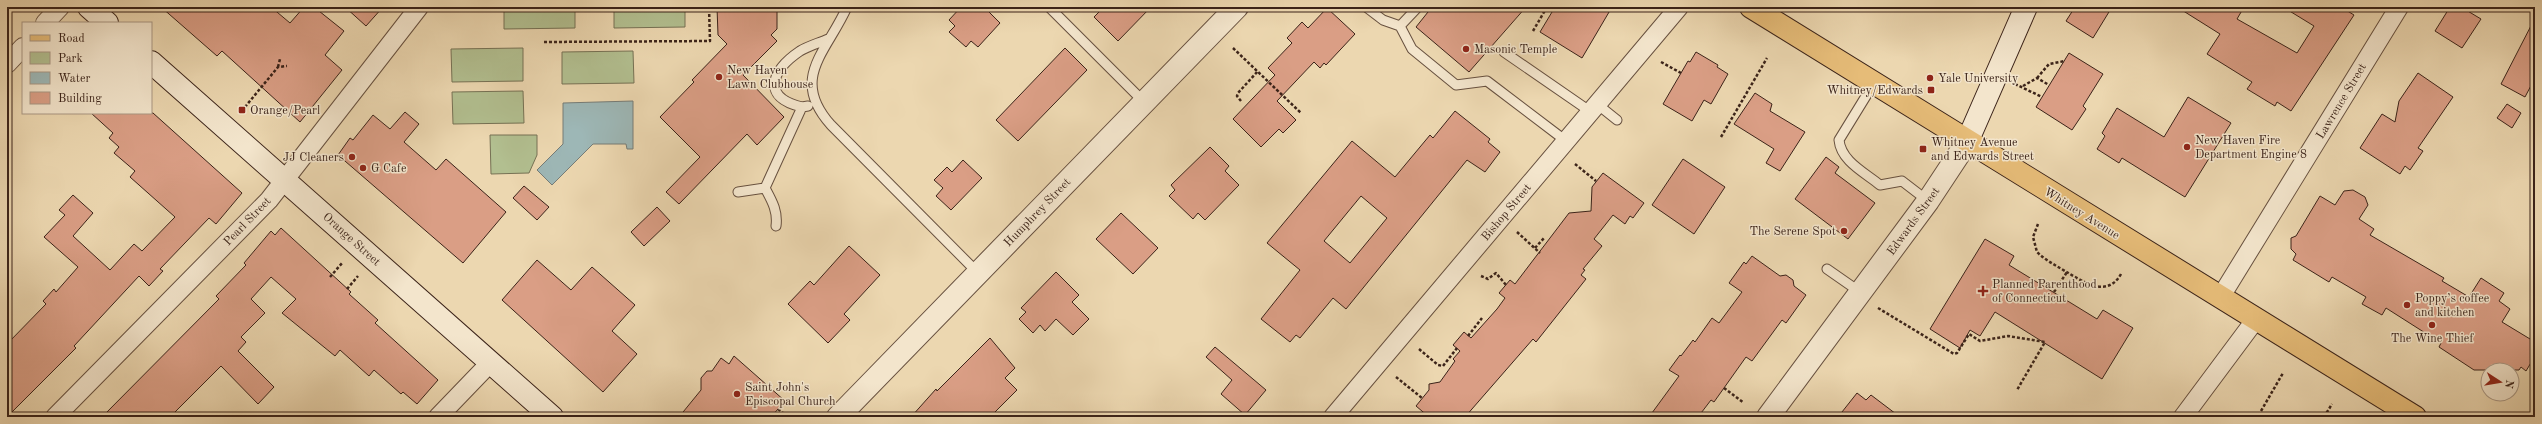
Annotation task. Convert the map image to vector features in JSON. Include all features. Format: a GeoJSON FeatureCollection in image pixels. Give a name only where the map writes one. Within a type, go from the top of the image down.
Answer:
{"type":"FeatureCollection","features":[{"type":"Feature","properties":{"kind":"main road","name":"Whitney Avenue"},"geometry":{"type":"LineString","coordinates":[[1751,7],[1967,142],[2415,417]]}},
{"type":"Feature","properties":{"kind":"street"},"geometry":{"type":"LineString","coordinates":[[46,22],[60,7]]}},
{"type":"Feature","properties":{"kind":"street"},"geometry":{"type":"LineString","coordinates":[[89,7],[106,22]]}},
{"type":"Feature","properties":{"kind":"street","name":"Pearl Street"},"geometry":{"type":"LineString","coordinates":[[55,417],[264,205],[419,7]]}},
{"type":"Feature","properties":{"kind":"street","name":"Humphrey Street"},"geometry":{"type":"LineString","coordinates":[[838,417],[1237,7]]}},
{"type":"Feature","properties":{"kind":"street","name":"Bishop Street"},"geometry":{"type":"LineString","coordinates":[[1333,417],[1679,7]]}},
{"type":"Feature","properties":{"kind":"street","name":"Edwards Street"},"geometry":{"type":"LineString","coordinates":[[1768,417],[1928,201],[1967,142],[2026,7]]}},
{"type":"Feature","properties":{"kind":"street","name":"Lawrence Street"},"geometry":{"type":"LineString","coordinates":[[2220,298],[2399,7]]}},
{"type":"Feature","properties":{"kind":"street"},"geometry":{"type":"LineString","coordinates":[[7,64],[22,48]]}},
{"type":"Feature","properties":{"kind":"street","name":"Orange Street"},"geometry":{"type":"LineString","coordinates":[[152,63],[285,179],[552,417]]}},
{"type":"Feature","properties":{"kind":"street"},"geometry":{"type":"LineString","coordinates":[[2183,417],[2256,319]]}},
{"type":"Feature","properties":{"kind":"street"},"geometry":{"type":"LineString","coordinates":[[438,417],[490,363]]}},
{"type":"Feature","properties":{"kind":"lane"},"geometry":{"type":"LineString","coordinates":[[847,7],[828,39],[812,78],[814,105],[830,125],[978,273]]}},
{"type":"Feature","properties":{"kind":"lane"},"geometry":{"type":"LineString","coordinates":[[1049,7],[1144,102]]}},
{"type":"Feature","properties":{"kind":"lane"},"geometry":{"type":"LineString","coordinates":[[1366,7],[1383,20],[1400,26],[1412,49],[1456,85],[1487,81],[1566,141]]}},
{"type":"Feature","properties":{"kind":"lane"},"geometry":{"type":"LineString","coordinates":[[1400,26],[1418,7]]}},
{"type":"Feature","properties":{"kind":"lane"},"geometry":{"type":"LineString","coordinates":[[814,105],[802,107],[792,105],[780,98],[775,91],[774,80],[781,67],[801,51],[828,39]]}},
{"type":"Feature","properties":{"kind":"lane"},"geometry":{"type":"LineString","coordinates":[[1504,52],[1594,108],[1617,120]]}},
{"type":"Feature","properties":{"kind":"lane"},"geometry":{"type":"LineString","coordinates":[[1874,83],[1838,140],[1843,156],[1880,184],[1902,181],[1928,201]]}},
{"type":"Feature","properties":{"kind":"lane"},"geometry":{"type":"LineString","coordinates":[[765,188],[802,107]]}},
{"type":"Feature","properties":{"kind":"lane"},"geometry":{"type":"LineString","coordinates":[[738,192],[765,188]]}},
{"type":"Feature","properties":{"kind":"lane"},"geometry":{"type":"LineString","coordinates":[[765,188],[775,207],[777,216],[776,226]]}},
{"type":"Feature","properties":{"kind":"lane"},"geometry":{"type":"LineString","coordinates":[[1827,269],[1860,292]]}},
{"type":"Feature","properties":{"kind":"path"},"geometry":{"type":"LineString","coordinates":[[544,42],[710,41],[709,7]]}},
{"type":"Feature","properties":{"kind":"path"},"geometry":{"type":"LineString","coordinates":[[1533,31],[1547,7]]}},
{"type":"Feature","properties":{"kind":"path"},"geometry":{"type":"LineString","coordinates":[[1233,48],[1301,114]]}},
{"type":"Feature","properties":{"kind":"path"},"geometry":{"type":"LineString","coordinates":[[1721,137],[1766,58]]}},
{"type":"Feature","properties":{"kind":"path"},"geometry":{"type":"LineString","coordinates":[[245,107],[278,67],[280,59]]}},
{"type":"Feature","properties":{"kind":"path"},"geometry":{"type":"LineString","coordinates":[[2023,86],[2037,78],[2049,64],[2065,60]]}},
{"type":"Feature","properties":{"kind":"path"},"geometry":{"type":"LineString","coordinates":[[1661,62],[1681,74]]}},
{"type":"Feature","properties":{"kind":"path"},"geometry":{"type":"LineString","coordinates":[[278,67],[287,66]]}},
{"type":"Feature","properties":{"kind":"path"},"geometry":{"type":"LineString","coordinates":[[1240,101],[1237,96],[1238,93],[1258,71]]}},
{"type":"Feature","properties":{"kind":"path"},"geometry":{"type":"LineString","coordinates":[[2037,78],[2049,85]]}},
{"type":"Feature","properties":{"kind":"path"},"geometry":{"type":"LineString","coordinates":[[2015,84],[2023,86],[2042,97]]}},
{"type":"Feature","properties":{"kind":"path"},"geometry":{"type":"LineString","coordinates":[[1575,164],[1596,181]]}},
{"type":"Feature","properties":{"kind":"path"},"geometry":{"type":"LineString","coordinates":[[2038,224],[2033,237],[2037,252],[2089,286],[2096,287],[2112,284],[2121,274]]}},
{"type":"Feature","properties":{"kind":"path"},"geometry":{"type":"LineString","coordinates":[[1517,232],[1540,253]]}},
{"type":"Feature","properties":{"kind":"path"},"geometry":{"type":"LineString","coordinates":[[1534,248],[1544,238]]}},
{"type":"Feature","properties":{"kind":"path"},"geometry":{"type":"LineString","coordinates":[[330,277],[343,262]]}},
{"type":"Feature","properties":{"kind":"path"},"geometry":{"type":"LineString","coordinates":[[2054,292],[2067,272]]}},
{"type":"Feature","properties":{"kind":"path"},"geometry":{"type":"LineString","coordinates":[[1481,276],[1488,278],[1496,273],[1506,285]]}},
{"type":"Feature","properties":{"kind":"path"},"geometry":{"type":"LineString","coordinates":[[347,289],[358,276]]}},
{"type":"Feature","properties":{"kind":"path"},"geometry":{"type":"LineString","coordinates":[[1878,308],[1954,354],[1957,353],[1968,334],[1980,341],[2008,336],[2045,342],[2017,390]]}},
{"type":"Feature","properties":{"kind":"path"},"geometry":{"type":"LineString","coordinates":[[1468,336],[1482,318]]}},
{"type":"Feature","properties":{"kind":"path"},"geometry":{"type":"LineString","coordinates":[[1419,349],[1438,365],[1443,366],[1457,348]]}},
{"type":"Feature","properties":{"kind":"path"},"geometry":{"type":"LineString","coordinates":[[2261,411],[2283,373]]}},
{"type":"Feature","properties":{"kind":"path"},"geometry":{"type":"LineString","coordinates":[[1396,377],[1422,398]]}},
{"type":"Feature","properties":{"kind":"path"},"geometry":{"type":"LineString","coordinates":[[1724,388],[1744,403]]}},
{"type":"Feature","properties":{"kind":"path"},"geometry":{"type":"LineString","coordinates":[[2324,417],[2332,404]]}},
{"type":"Feature","properties":{"kind":"path"},"geometry":{"type":"LineString","coordinates":[[778,409],[788,417]]}},
{"type":"Feature","properties":{"kind":"path"},"geometry":{"type":"LineString","coordinates":[[1365,414],[1370,417]]}},
{"type":"Feature","properties":{"kind":"green space"},"geometry":{"type":"Polygon","coordinates":[[[504,7],[575,7],[575,28],[504,29],[504,7]]]}},
{"type":"Feature","properties":{"kind":"green space"},"geometry":{"type":"Polygon","coordinates":[[[614,7],[685,7],[685,27],[614,28],[614,7]]]}},
{"type":"Feature","properties":{"kind":"green space"},"geometry":{"type":"Polygon","coordinates":[[[523,48],[523,81],[452,82],[451,49],[523,48]]]}},
{"type":"Feature","properties":{"kind":"green space"},"geometry":{"type":"Polygon","coordinates":[[[633,51],[634,83],[562,84],[562,52],[633,51]]]}},
{"type":"Feature","properties":{"kind":"green space"},"geometry":{"type":"Polygon","coordinates":[[[523,91],[524,123],[453,124],[452,92],[523,91]]]}},
{"type":"Feature","properties":{"kind":"green space"},"geometry":{"type":"Polygon","coordinates":[[[490,135],[537,135],[537,155],[529,173],[491,174],[490,135]]]}},
{"type":"Feature","properties":{"kind":"water"},"geometry":{"type":"Polygon","coordinates":[[[633,101],[633,149],[627,149],[626,144],[593,144],[552,185],[537,170],[563,144],[563,103],[633,101]]]}},
{"type":"Feature","properties":{"kind":"building"},"geometry":{"type":"Polygon","coordinates":[[[161,7],[271,7],[290,23],[304,7],[314,7],[344,31],[325,55],[342,70],[300,122],[222,51],[217,56],[161,7]]]}},
{"type":"Feature","properties":{"kind":"building"},"geometry":{"type":"Polygon","coordinates":[[[345,7],[383,7],[366,26],[345,7]]]}},
{"type":"Feature","properties":{"kind":"building"},"geometry":{"type":"Polygon","coordinates":[[[717,7],[777,7],[777,29],[771,35],[777,41],[743,75],[784,117],[757,145],[747,134],[679,204],[666,192],[700,157],[660,117],[694,82],[692,80],[727,44],[718,35],[717,7]]]}},
{"type":"Feature","properties":{"kind":"building"},"geometry":{"type":"Polygon","coordinates":[[[961,7],[984,7],[1000,23],[978,47],[971,41],[966,47],[949,32],[955,26],[949,20],[961,7]]]}},
{"type":"Feature","properties":{"kind":"building"},"geometry":{"type":"Polygon","coordinates":[[[1104,7],[1151,7],[1118,41],[1094,17],[1104,7]]]}},
{"type":"Feature","properties":{"kind":"building","name":"Masonic Temple"},"geometry":{"type":"Polygon","coordinates":[[[1432,7],[1526,7],[1469,72],[1416,27],[1432,7]]]}},
{"type":"Feature","properties":{"kind":"building"},"geometry":{"type":"Polygon","coordinates":[[[1555,7],[1612,7],[1582,58],[1540,32],[1555,7]]]}},
{"type":"Feature","properties":{"kind":"building"},"geometry":{"type":"Polygon","coordinates":[[[2075,7],[2112,7],[2093,38],[2066,21],[2075,7]]]}},
{"type":"Feature","properties":{"kind":"building"},"geometry":{"type":"Polygon","coordinates":[[[2177,7],[2244,7],[2237,19],[2297,53],[2314,26],[2283,7],[2341,7],[2354,15],[2291,111],[2277,102],[2275,106],[2247,89],[2252,82],[2207,54],[2220,34],[2177,7]]]}},
{"type":"Feature","properties":{"kind":"building"},"geometry":{"type":"Polygon","coordinates":[[[2450,7],[2461,7],[2481,19],[2462,48],[2435,31],[2450,7]]]}},
{"type":"Feature","properties":{"kind":"building"},"geometry":{"type":"Polygon","coordinates":[[[1327,8],[1355,34],[1326,65],[1324,63],[1320,68],[1314,62],[1277,101],[1296,120],[1283,133],[1279,129],[1261,147],[1233,119],[1275,75],[1268,68],[1292,43],[1287,38],[1302,22],[1308,28],[1327,8]]]}},
{"type":"Feature","properties":{"kind":"building"},"geometry":{"type":"Polygon","coordinates":[[[2535,18],[2535,78],[2525,97],[2501,84],[2535,18]]]}},
{"type":"Feature","properties":{"kind":"building"},"geometry":{"type":"Polygon","coordinates":[[[1065,48],[1087,70],[1018,141],[996,120],[1065,48]]]}},
{"type":"Feature","properties":{"kind":"building"},"geometry":{"type":"Polygon","coordinates":[[[1696,52],[1718,65],[1717,67],[1728,74],[1711,104],[1704,100],[1692,121],[1663,104],[1688,61],[1690,62],[1696,52]]]}},
{"type":"Feature","properties":{"kind":"building"},"geometry":{"type":"Polygon","coordinates":[[[2069,53],[2103,74],[2083,106],[2086,109],[2072,130],[2036,107],[2069,53]]]}},
{"type":"Feature","properties":{"kind":"building"},"geometry":{"type":"Polygon","coordinates":[[[2418,73],[2453,97],[2418,148],[2423,151],[2410,170],[2405,166],[2400,174],[2360,148],[2382,114],[2395,122],[2399,101],[2418,73]]]}},
{"type":"Feature","properties":{"kind":"building"},"geometry":{"type":"Polygon","coordinates":[[[1755,93],[1772,104],[1770,111],[1805,132],[1780,171],[1766,163],[1774,149],[1734,124],[1755,93]]]}},
{"type":"Feature","properties":{"kind":"building","name":"New Haven Fire Department Engine 8"},"geometry":{"type":"Polygon","coordinates":[[[2188,97],[2231,123],[2185,197],[2122,158],[2119,163],[2097,149],[2105,136],[2102,133],[2117,108],[2164,137],[2188,97]]]}},
{"type":"Feature","properties":{"kind":"building"},"geometry":{"type":"Polygon","coordinates":[[[2507,104],[2521,113],[2512,128],[2497,118],[2507,104]]]}},
{"type":"Feature","properties":{"kind":"building"},"geometry":{"type":"Polygon","coordinates":[[[1455,111],[1490,139],[1488,142],[1500,152],[1485,172],[1467,160],[1346,309],[1333,298],[1300,338],[1296,335],[1290,342],[1261,319],[1300,270],[1267,243],[1352,141],[1395,177],[1430,135],[1433,138],[1455,111]],[[1361,196],[1324,241],[1350,263],[1387,218],[1361,196]]]}},
{"type":"Feature","properties":{"kind":"building"},"geometry":{"type":"Polygon","coordinates":[[[405,112],[419,124],[404,142],[436,170],[446,159],[506,212],[463,263],[338,155],[350,138],[353,140],[373,115],[390,129],[405,112]]]}},
{"type":"Feature","properties":{"kind":"building"},"geometry":{"type":"Polygon","coordinates":[[[153,113],[242,193],[216,224],[209,218],[160,269],[163,271],[149,286],[139,276],[74,346],[76,348],[7,417],[7,344],[46,304],[43,301],[54,289],[56,292],[78,267],[44,237],[65,215],[59,210],[73,195],[93,213],[73,236],[110,270],[134,244],[142,251],[175,217],[130,177],[135,171],[114,153],[119,147],[109,138],[113,133],[92,114],[153,113]]]}},
{"type":"Feature","properties":{"kind":"building"},"geometry":{"type":"Polygon","coordinates":[[[1210,147],[1229,166],[1225,171],[1239,185],[1205,220],[1198,213],[1193,219],[1169,196],[1175,190],[1171,185],[1210,147]]]}},
{"type":"Feature","properties":{"kind":"building"},"geometry":{"type":"Polygon","coordinates":[[[1826,157],[1839,167],[1835,173],[1875,203],[1848,239],[1795,199],[1826,157]]]}},
{"type":"Feature","properties":{"kind":"building"},"geometry":{"type":"Polygon","coordinates":[[[1683,159],[1725,187],[1694,234],[1652,205],[1683,159]]]}},
{"type":"Feature","properties":{"kind":"building"},"geometry":{"type":"Polygon","coordinates":[[[963,160],[982,178],[951,210],[936,196],[943,188],[934,180],[947,167],[952,172],[963,160]]]}},
{"type":"Feature","properties":{"kind":"building"},"geometry":{"type":"Polygon","coordinates":[[[1603,173],[1644,203],[1633,218],[1630,216],[1625,224],[1613,215],[1594,239],[1602,246],[1583,269],[1585,270],[1581,275],[1586,279],[1536,342],[1533,339],[1465,417],[1429,417],[1416,406],[1429,390],[1429,384],[1440,382],[1455,361],[1453,359],[1460,351],[1453,345],[1464,332],[1471,338],[1497,309],[1505,298],[1499,293],[1510,280],[1515,284],[1569,213],[1591,211],[1592,187],[1603,173]]]}},
{"type":"Feature","properties":{"kind":"building"},"geometry":{"type":"Polygon","coordinates":[[[524,186],[549,207],[537,220],[513,198],[524,186]]]}},
{"type":"Feature","properties":{"kind":"building"},"geometry":{"type":"Polygon","coordinates":[[[2353,190],[2365,197],[2368,205],[2359,219],[2374,229],[2370,235],[2444,278],[2442,281],[2469,297],[2481,278],[2504,293],[2499,301],[2510,309],[2502,322],[2535,342],[2535,356],[2526,371],[2521,367],[2520,368],[2520,362],[2480,362],[2480,370],[2474,370],[2439,347],[2441,343],[2386,308],[2382,315],[2362,304],[2366,297],[2332,277],[2329,282],[2293,260],[2296,254],[2291,249],[2291,238],[2296,236],[2320,196],[2335,205],[2344,191],[2353,190]]]}},
{"type":"Feature","properties":{"kind":"building"},"geometry":{"type":"Polygon","coordinates":[[[657,207],[670,221],[644,246],[631,232],[657,207]]]}},
{"type":"Feature","properties":{"kind":"building"},"geometry":{"type":"Polygon","coordinates":[[[1121,213],[1158,248],[1133,274],[1096,239],[1121,213]]]}},
{"type":"Feature","properties":{"kind":"building"},"geometry":{"type":"Polygon","coordinates":[[[281,228],[351,292],[349,294],[378,320],[375,323],[438,380],[417,404],[403,392],[401,394],[374,370],[369,376],[340,350],[335,356],[282,313],[296,299],[271,277],[251,299],[265,313],[241,337],[246,342],[238,351],[274,387],[258,404],[221,366],[170,417],[102,417],[219,299],[216,296],[246,265],[244,263],[271,231],[275,235],[281,228]]]}},
{"type":"Feature","properties":{"kind":"building"},"geometry":{"type":"Polygon","coordinates":[[[1985,239],[2014,256],[2009,265],[2097,319],[2103,310],[2133,328],[2102,379],[1995,312],[1980,336],[1970,330],[1960,348],[1930,329],[1985,239]]]}},
{"type":"Feature","properties":{"kind":"building"},"geometry":{"type":"Polygon","coordinates":[[[849,246],[880,275],[844,314],[850,320],[828,343],[788,304],[810,281],[814,285],[849,246]]]}},
{"type":"Feature","properties":{"kind":"building"},"geometry":{"type":"Polygon","coordinates":[[[1752,256],[1780,276],[1786,275],[1793,280],[1794,286],[1806,295],[1786,323],[1782,320],[1752,361],[1746,357],[1714,402],[1711,400],[1698,417],[1649,417],[1679,376],[1669,370],[1680,355],[1681,356],[1693,340],[1695,342],[1712,318],[1719,323],[1742,292],[1729,283],[1744,262],[1746,264],[1752,256]]]}},
{"type":"Feature","properties":{"kind":"building"},"geometry":{"type":"Polygon","coordinates":[[[537,260],[571,290],[592,267],[635,305],[612,331],[637,354],[603,392],[502,300],[537,260]]]}},
{"type":"Feature","properties":{"kind":"building"},"geometry":{"type":"Polygon","coordinates":[[[1056,272],[1079,295],[1072,302],[1089,319],[1073,335],[1056,319],[1045,331],[1040,325],[1033,333],[1019,319],[1026,312],[1021,308],[1056,272]]]}},
{"type":"Feature","properties":{"kind":"building"},"geometry":{"type":"Polygon","coordinates":[[[990,338],[1015,368],[1005,378],[1017,390],[990,417],[911,417],[936,389],[937,391],[990,338]]]}},
{"type":"Feature","properties":{"kind":"building"},"geometry":{"type":"Polygon","coordinates":[[[1215,347],[1266,390],[1245,415],[1221,394],[1232,380],[1206,357],[1215,347]]]}},
{"type":"Feature","properties":{"kind":"building","name":"Saint John's Episcopal Church"},"geometry":{"type":"Polygon","coordinates":[[[734,356],[785,401],[771,417],[679,417],[701,390],[701,378],[707,371],[712,371],[721,358],[729,364],[734,356]]]}},
{"type":"Feature","properties":{"kind":"building"},"geometry":{"type":"Polygon","coordinates":[[[1857,393],[1866,400],[1871,395],[1900,417],[1838,417],[1857,393]]]}},
{"type":"Feature","properties":{"kind":"place","name":"Masonic Temple"},"geometry":{"type":"Point","coordinates":[1466,49]}},
{"type":"Feature","properties":{"kind":"place","name":"New Haven Lawn Clubhouse"},"geometry":{"type":"Point","coordinates":[719,77]}},
{"type":"Feature","properties":{"kind":"place","name":"Yale University"},"geometry":{"type":"Point","coordinates":[1930,78]}},
{"type":"Feature","properties":{"kind":"place","name":"Whitney/Edwards"},"geometry":{"type":"Point","coordinates":[1931,90]}},
{"type":"Feature","properties":{"kind":"place","name":"Orange/Pearl"},"geometry":{"type":"Point","coordinates":[242,110]}},
{"type":"Feature","properties":{"kind":"place","name":"New Haven Fire Department Engine 8"},"geometry":{"type":"Point","coordinates":[2187,147]}},
{"type":"Feature","properties":{"kind":"place","name":"Whitney Avenue and Edwards Street"},"geometry":{"type":"Point","coordinates":[1923,149]}},
{"type":"Feature","properties":{"kind":"place","name":"JJ Cleaners"},"geometry":{"type":"Point","coordinates":[352,157]}},
{"type":"Feature","properties":{"kind":"place","name":"G Cafe"},"geometry":{"type":"Point","coordinates":[363,168]}},
{"type":"Feature","properties":{"kind":"place","name":"The Serene Spot"},"geometry":{"type":"Point","coordinates":[1844,231]}},
{"type":"Feature","properties":{"kind":"place","name":"Planned Parenthood of Connecticut"},"geometry":{"type":"Point","coordinates":[1983,291]}},
{"type":"Feature","properties":{"kind":"place","name":"Poppy’s coffee and kitchen"},"geometry":{"type":"Point","coordinates":[2407,305]}},
{"type":"Feature","properties":{"kind":"place","name":"The Wine Thief"},"geometry":{"type":"Point","coordinates":[2432,325]}},
{"type":"Feature","properties":{"kind":"place","name":"Saint John's Episcopal Church"},"geometry":{"type":"Point","coordinates":[737,394]}}]}
